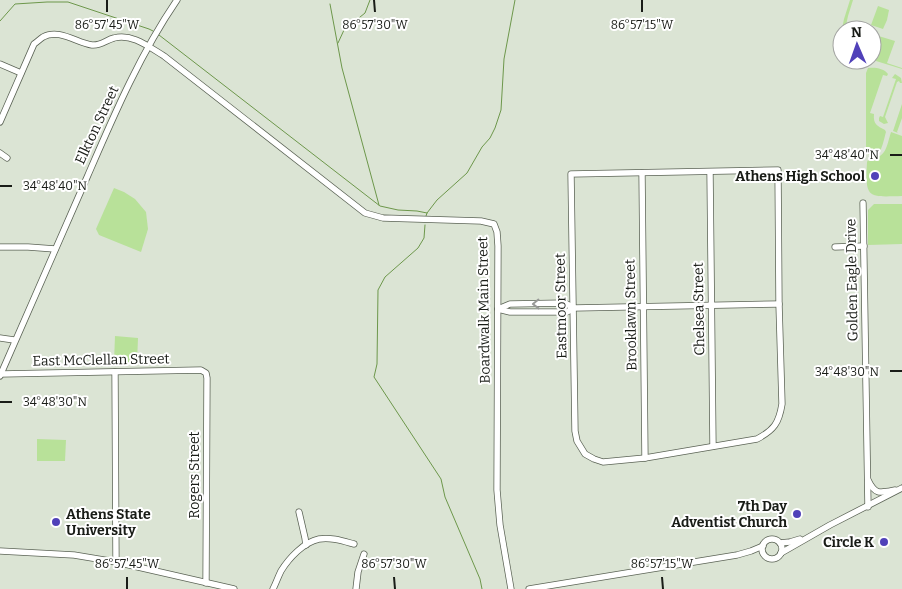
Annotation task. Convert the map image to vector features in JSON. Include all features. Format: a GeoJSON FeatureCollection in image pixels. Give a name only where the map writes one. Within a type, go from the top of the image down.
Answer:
{"type":"FeatureCollection","features":[{"type":"Feature","properties":{"kind":"street","name":"Elkton Street"},"geometry":{"type":"LineString","coordinates":[[0,375],[139,62],[178,0]]}},
{"type":"Feature","properties":{"kind":"street"},"geometry":{"type":"LineString","coordinates":[[0,122],[34,44],[43,37],[59,34],[92,45],[99,45],[114,38],[124,37],[148,47]]}},
{"type":"Feature","properties":{"kind":"street","name":"Boardwalk Main Street"},"geometry":{"type":"LineString","coordinates":[[148,47],[164,56],[365,213],[383,218],[481,221],[494,224],[497,232],[498,246],[497,490],[500,525],[511,589]]}},
{"type":"Feature","properties":{"kind":"street"},"geometry":{"type":"LineString","coordinates":[[0,64],[21,73]]}},
{"type":"Feature","properties":{"kind":"street"},"geometry":{"type":"LineString","coordinates":[[0,153],[7,158]]}},
{"type":"Feature","properties":{"kind":"street","name":"Eastmoor Street"},"geometry":{"type":"LineString","coordinates":[[778,170],[782,404],[780,416],[776,424],[768,433],[757,439],[645,458],[603,462],[594,460],[585,454],[577,441],[575,431],[571,174],[642,173],[778,170]]}},
{"type":"Feature","properties":{"kind":"street","name":"Chelsea Street"},"geometry":{"type":"LineString","coordinates":[[710,172],[713,446]]}},
{"type":"Feature","properties":{"kind":"street","name":"Brooklawn Street"},"geometry":{"type":"LineString","coordinates":[[642,173],[645,458]]}},
{"type":"Feature","properties":{"kind":"street","name":"Golden Eagle Drive"},"geometry":{"type":"LineString","coordinates":[[863,202],[868,507]]}},
{"type":"Feature","properties":{"kind":"street"},"geometry":{"type":"LineString","coordinates":[[835,247],[864,246]]}},
{"type":"Feature","properties":{"kind":"street"},"geometry":{"type":"LineString","coordinates":[[0,247],[55,249]]}},
{"type":"Feature","properties":{"kind":"street"},"geometry":{"type":"LineString","coordinates":[[498,309],[510,304],[565,303],[574,308],[779,304]]}},
{"type":"Feature","properties":{"kind":"street"},"geometry":{"type":"LineString","coordinates":[[0,338],[14,340]]}},
{"type":"Feature","properties":{"kind":"street","name":"East McClellan Street"},"geometry":{"type":"LineString","coordinates":[[0,375],[201,370]]}},
{"type":"Feature","properties":{"kind":"street","name":"Rogers Street"},"geometry":{"type":"LineString","coordinates":[[201,370],[206,373],[207,378],[206,583]]}},
{"type":"Feature","properties":{"kind":"street"},"geometry":{"type":"LineString","coordinates":[[116,372],[116,562]]}},
{"type":"Feature","properties":{"kind":"street"},"geometry":{"type":"LineString","coordinates":[[867,479],[876,492],[901,489]]}},
{"type":"Feature","properties":{"kind":"street"},"geometry":{"type":"LineString","coordinates":[[529,589],[738,555],[758,554],[776,558],[807,538],[901,489]]}},
{"type":"Feature","properties":{"kind":"street"},"geometry":{"type":"LineString","coordinates":[[299,512],[306,546]]}},
{"type":"Feature","properties":{"kind":"street"},"geometry":{"type":"LineString","coordinates":[[738,555],[763,546],[770,539],[780,543],[807,538]]}},
{"type":"Feature","properties":{"kind":"street"},"geometry":{"type":"LineString","coordinates":[[273,589],[291,558],[306,546],[319,539],[334,539],[354,544]]}},
{"type":"Feature","properties":{"kind":"street"},"geometry":{"type":"LineString","coordinates":[[780,543],[781,553]]}},
{"type":"Feature","properties":{"kind":"street"},"geometry":{"type":"LineString","coordinates":[[763,546],[763,552],[767,557]]}},
{"type":"Feature","properties":{"kind":"street"},"geometry":{"type":"LineString","coordinates":[[0,551],[74,555],[116,562],[234,589]]}},
{"type":"Feature","properties":{"kind":"street"},"geometry":{"type":"LineString","coordinates":[[356,589],[358,572],[364,554]]}},
{"type":"Feature","properties":{"kind":"green space"},"geometry":{"type":"Polygon","coordinates":[[[850,0],[853,0],[847,20],[844,19],[850,0]]]}},
{"type":"Feature","properties":{"kind":"green space"},"geometry":{"type":"Polygon","coordinates":[[[878,6],[889,10],[883,29],[882,20],[873,20],[878,6]]]}},
{"type":"Feature","properties":{"kind":"green space"},"geometry":{"type":"Polygon","coordinates":[[[882,37],[895,41],[887,63],[902,69],[882,63],[882,37]]]}},
{"type":"Feature","properties":{"kind":"green space"},"geometry":{"type":"Polygon","coordinates":[[[882,69],[888,74],[887,76],[883,75],[870,113],[874,114],[876,124],[886,132],[882,146],[875,155],[866,153],[867,70],[882,69]]]}},
{"type":"Feature","properties":{"kind":"green space"},"geometry":{"type":"Polygon","coordinates":[[[895,74],[901,78],[902,83],[897,82],[885,117],[888,123],[884,124],[879,121],[879,118],[880,116],[883,117],[896,79],[892,78],[895,74]]]}},
{"type":"Feature","properties":{"kind":"green space"},"geometry":{"type":"Polygon","coordinates":[[[902,104],[902,118],[898,133],[893,131],[902,104]]]}},
{"type":"Feature","properties":{"kind":"green space"},"geometry":{"type":"Polygon","coordinates":[[[891,132],[902,136],[902,196],[875,195],[868,189],[867,162],[879,157],[885,151],[891,132]]]}},
{"type":"Feature","properties":{"kind":"green space"},"geometry":{"type":"Polygon","coordinates":[[[114,188],[135,199],[146,212],[148,229],[141,252],[99,235],[96,229],[114,188]]]}},
{"type":"Feature","properties":{"kind":"green space"},"geometry":{"type":"Polygon","coordinates":[[[874,204],[902,204],[902,244],[868,245],[868,210],[874,204]]]}},
{"type":"Feature","properties":{"kind":"green space"},"geometry":{"type":"Polygon","coordinates":[[[115,336],[138,338],[137,363],[114,362],[115,336]]]}},
{"type":"Feature","properties":{"kind":"green space"},"geometry":{"type":"Polygon","coordinates":[[[37,439],[66,440],[65,461],[37,461],[37,439]]]}},
{"type":"Feature","properties":{"kind":"waterway"},"geometry":{"type":"LineString","coordinates":[[338,43],[344,30],[365,13],[370,0]]}},
{"type":"Feature","properties":{"kind":"waterway"},"geometry":{"type":"LineString","coordinates":[[426,216],[437,200],[467,173],[495,128],[501,110],[504,59],[515,0]]}},
{"type":"Feature","properties":{"kind":"waterway"},"geometry":{"type":"LineString","coordinates":[[0,21],[15,4],[68,2],[153,31]]}},
{"type":"Feature","properties":{"kind":"waterway"},"geometry":{"type":"LineString","coordinates":[[330,4],[342,68],[379,205]]}},
{"type":"Feature","properties":{"kind":"waterway"},"geometry":{"type":"LineString","coordinates":[[159,35],[380,206],[427,213]]}},
{"type":"Feature","properties":{"kind":"waterway"},"geometry":{"type":"LineString","coordinates":[[425,225],[424,238],[418,248],[385,277],[378,290],[377,364],[374,377],[441,479],[445,497],[480,579],[482,589]]}},
{"type":"Feature","properties":{"kind":"place","name":"Athens High School"},"geometry":{"type":"Point","coordinates":[875,176]}},
{"type":"Feature","properties":{"kind":"place","name":"7th Day Adventist Church"},"geometry":{"type":"Point","coordinates":[797,514]}},
{"type":"Feature","properties":{"kind":"place","name":"Athens State University"},"geometry":{"type":"Point","coordinates":[56,522]}},
{"type":"Feature","properties":{"kind":"place","name":"Circle K"},"geometry":{"type":"Point","coordinates":[884,542]}}]}
